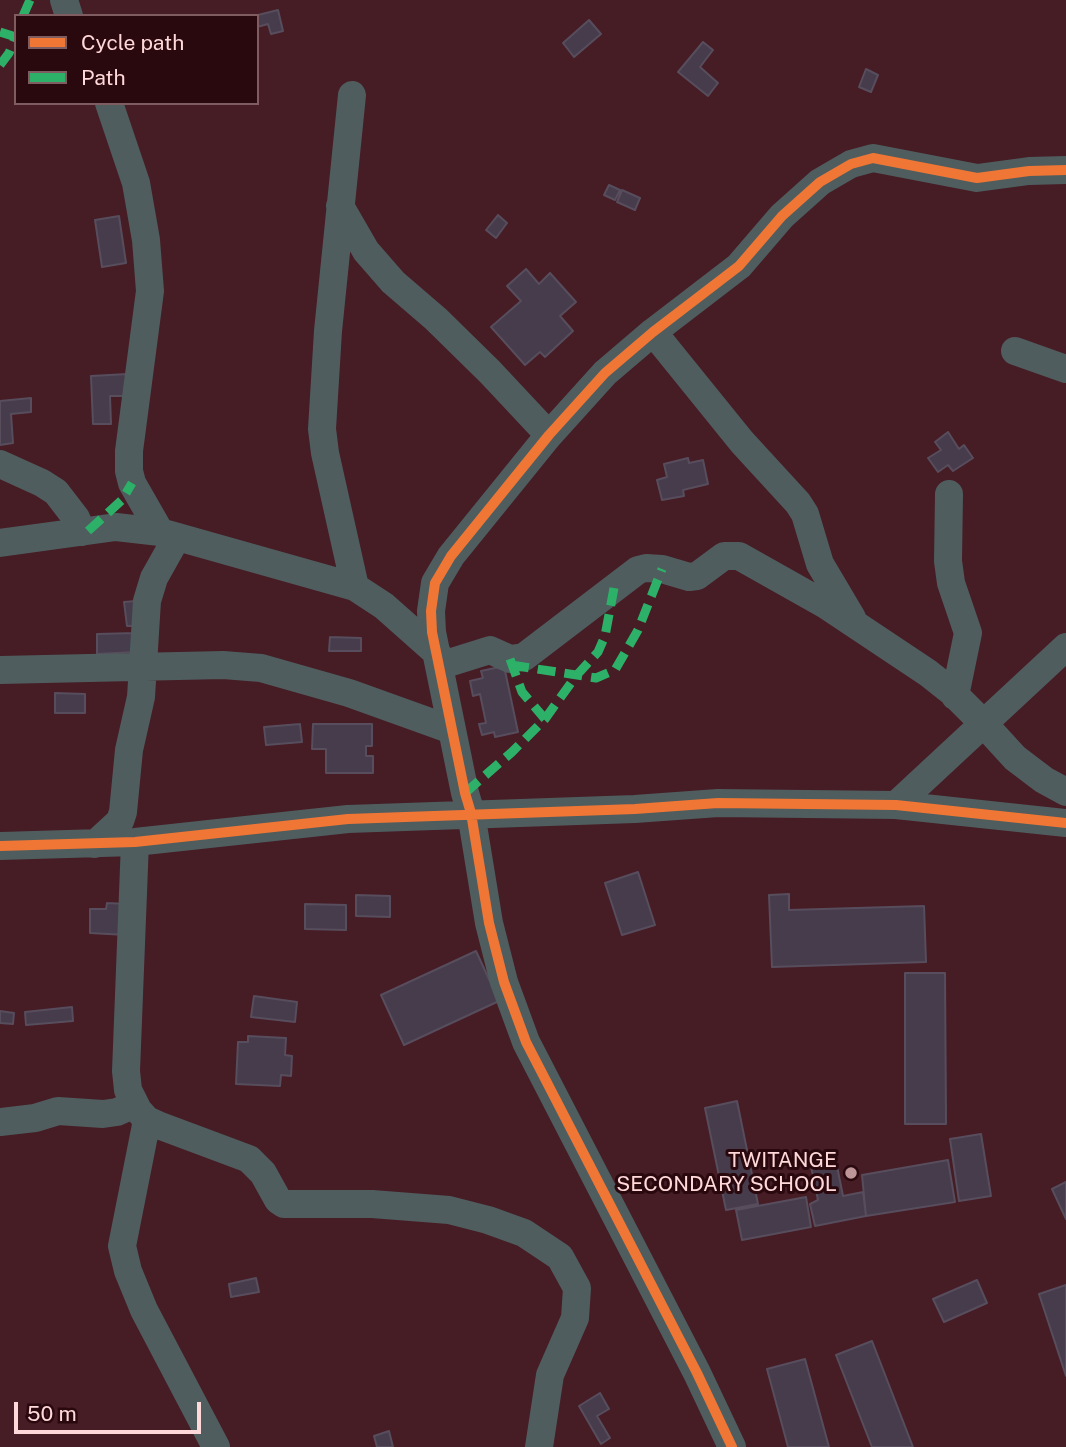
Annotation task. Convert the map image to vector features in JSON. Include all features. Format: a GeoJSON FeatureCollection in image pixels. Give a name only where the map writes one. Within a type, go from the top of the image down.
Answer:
{"type":"FeatureCollection","features":[{"type":"Feature","properties":{"kind":"street"},"geometry":{"type":"LineString","coordinates":[[352,95],[325,359],[322,429],[355,587]]}},
{"type":"Feature","properties":{"kind":"street"},"geometry":{"type":"LineString","coordinates":[[109,105],[136,183],[146,240],[150,290],[129,451],[129,471],[132,483],[169,534]]}},
{"type":"Feature","properties":{"kind":"street"},"geometry":{"type":"LineString","coordinates":[[732,1447],[697,1373],[526,1042],[504,982],[489,923],[471,813],[438,660],[431,611],[435,583],[451,556],[549,435],[605,373],[739,266],[782,216],[820,182],[851,164],[873,158],[976,178],[1029,171],[1066,170]]}},
{"type":"Feature","properties":{"kind":"street"},"geometry":{"type":"LineString","coordinates":[[341,206],[366,251],[393,282],[436,319],[549,435]]}},
{"type":"Feature","properties":{"kind":"street"},"geometry":{"type":"LineString","coordinates":[[653,332],[742,442],[798,503],[805,514],[820,564],[857,626]]}},
{"type":"Feature","properties":{"kind":"street"},"geometry":{"type":"LineString","coordinates":[[1015,351],[1066,369]]}},
{"type":"Feature","properties":{"kind":"street"},"geometry":{"type":"LineString","coordinates":[[0,464],[56,492],[76,518],[82,532]]}},
{"type":"Feature","properties":{"kind":"street"},"geometry":{"type":"LineString","coordinates":[[949,494],[948,561],[951,583],[968,633],[956,696]]}},
{"type":"Feature","properties":{"kind":"street"},"geometry":{"type":"LineString","coordinates":[[0,543],[116,527],[169,534],[355,587],[384,606],[438,660]]}},
{"type":"Feature","properties":{"kind":"street"},"geometry":{"type":"LineString","coordinates":[[95,844],[112,830],[123,812],[129,750],[141,697],[146,613],[150,590],[169,534]]}},
{"type":"Feature","properties":{"kind":"street"},"geometry":{"type":"LineString","coordinates":[[438,660],[490,650],[510,659],[519,659],[638,570],[662,569],[689,577],[697,576],[719,558],[731,555],[748,560],[928,673],[956,696],[1014,758],[1066,792]]}},
{"type":"Feature","properties":{"kind":"street"},"geometry":{"type":"LineString","coordinates":[[896,805],[1066,647]]}},
{"type":"Feature","properties":{"kind":"street"},"geometry":{"type":"LineString","coordinates":[[0,670],[223,665],[261,668],[349,693],[452,730]]}},
{"type":"Feature","properties":{"kind":"street"},"geometry":{"type":"LineString","coordinates":[[0,846],[135,842],[310,822],[471,813],[635,809],[718,803],[896,805],[1066,823]]}},
{"type":"Feature","properties":{"kind":"street"},"geometry":{"type":"LineString","coordinates":[[135,842],[126,1071],[128,1090],[141,1112],[122,1246],[128,1271],[144,1310],[216,1447]]}},
{"type":"Feature","properties":{"kind":"street"},"geometry":{"type":"LineString","coordinates":[[0,1122],[35,1118],[58,1111],[103,1114],[141,1112],[249,1159],[263,1172],[278,1200],[284,1204],[372,1204],[449,1210],[524,1233],[560,1257],[577,1288],[575,1318],[550,1375],[539,1447]]}},
{"type":"Feature","properties":{"kind":"building"},"geometry":{"type":"Polygon","coordinates":[[[278,10],[283,31],[271,34],[268,24],[259,26],[259,15],[278,10]]]}},
{"type":"Feature","properties":{"kind":"building"},"geometry":{"type":"Polygon","coordinates":[[[589,20],[601,34],[574,57],[563,43],[589,20]]]}},
{"type":"Feature","properties":{"kind":"building"},"geometry":{"type":"Polygon","coordinates":[[[703,42],[713,50],[700,67],[718,83],[708,96],[678,72],[703,42]]]}},
{"type":"Feature","properties":{"kind":"building"},"geometry":{"type":"Polygon","coordinates":[[[866,69],[878,75],[871,92],[859,87],[866,69]]]}},
{"type":"Feature","properties":{"kind":"building"},"geometry":{"type":"Polygon","coordinates":[[[609,185],[620,190],[615,200],[604,195],[609,185]]]}},
{"type":"Feature","properties":{"kind":"building"},"geometry":{"type":"Polygon","coordinates":[[[622,190],[640,198],[635,210],[617,202],[622,190]]]}},
{"type":"Feature","properties":{"kind":"building"},"geometry":{"type":"Polygon","coordinates":[[[498,215],[507,223],[496,238],[486,230],[498,215]]]}},
{"type":"Feature","properties":{"kind":"building"},"geometry":{"type":"Polygon","coordinates":[[[119,216],[126,263],[102,267],[95,220],[119,216]]]}},
{"type":"Feature","properties":{"kind":"building"},"geometry":{"type":"Polygon","coordinates":[[[526,269],[539,284],[550,273],[576,302],[560,316],[573,331],[545,357],[540,352],[525,365],[491,327],[521,301],[507,286],[526,269]]]}},
{"type":"Feature","properties":{"kind":"building"},"geometry":{"type":"Polygon","coordinates":[[[128,374],[129,396],[110,396],[111,424],[93,424],[91,376],[128,374]]]}},
{"type":"Feature","properties":{"kind":"building"},"geometry":{"type":"Polygon","coordinates":[[[31,398],[31,412],[11,414],[13,443],[0,445],[0,401],[31,398]]]}},
{"type":"Feature","properties":{"kind":"building"},"geometry":{"type":"Polygon","coordinates":[[[948,432],[959,449],[964,445],[973,458],[953,471],[948,465],[938,472],[928,458],[941,450],[935,442],[948,432]]]}},
{"type":"Feature","properties":{"kind":"building"},"geometry":{"type":"Polygon","coordinates":[[[688,458],[689,463],[703,460],[708,484],[683,490],[684,496],[662,500],[657,480],[667,477],[664,464],[688,458]]]}},
{"type":"Feature","properties":{"kind":"building"},"geometry":{"type":"Polygon","coordinates":[[[136,601],[138,626],[127,626],[124,602],[136,601]]]}},
{"type":"Feature","properties":{"kind":"building"},"geometry":{"type":"Polygon","coordinates":[[[135,633],[136,652],[97,654],[97,634],[135,633]]]}},
{"type":"Feature","properties":{"kind":"building"},"geometry":{"type":"Polygon","coordinates":[[[330,637],[361,638],[361,651],[329,651],[330,637]]]}},
{"type":"Feature","properties":{"kind":"building"},"geometry":{"type":"Polygon","coordinates":[[[504,666],[518,732],[495,737],[494,732],[482,735],[479,724],[486,723],[480,694],[473,696],[470,681],[483,678],[481,671],[504,666]]]}},
{"type":"Feature","properties":{"kind":"building"},"geometry":{"type":"Polygon","coordinates":[[[55,693],[85,694],[85,713],[55,713],[55,693]]]}},
{"type":"Feature","properties":{"kind":"building"},"geometry":{"type":"Polygon","coordinates":[[[300,724],[302,742],[266,745],[264,727],[300,724]]]}},
{"type":"Feature","properties":{"kind":"building"},"geometry":{"type":"Polygon","coordinates":[[[313,724],[372,724],[372,746],[366,746],[366,756],[373,756],[373,773],[326,773],[326,749],[312,749],[313,724]]]}},
{"type":"Feature","properties":{"kind":"building"},"geometry":{"type":"Polygon","coordinates":[[[638,872],[655,925],[622,935],[605,883],[638,872]]]}},
{"type":"Feature","properties":{"kind":"building"},"geometry":{"type":"Polygon","coordinates":[[[789,894],[789,910],[924,906],[926,962],[772,967],[769,895],[789,894]]]}},
{"type":"Feature","properties":{"kind":"building"},"geometry":{"type":"Polygon","coordinates":[[[356,895],[390,896],[390,917],[356,916],[356,895]]]}},
{"type":"Feature","properties":{"kind":"building"},"geometry":{"type":"Polygon","coordinates":[[[107,903],[128,904],[126,935],[90,933],[90,909],[106,909],[107,903]]]}},
{"type":"Feature","properties":{"kind":"building"},"geometry":{"type":"Polygon","coordinates":[[[305,904],[346,905],[346,930],[305,929],[305,904]]]}},
{"type":"Feature","properties":{"kind":"building"},"geometry":{"type":"Polygon","coordinates":[[[476,951],[499,1001],[404,1045],[381,995],[476,951]]]}},
{"type":"Feature","properties":{"kind":"building"},"geometry":{"type":"Polygon","coordinates":[[[905,973],[945,973],[946,1124],[905,1124],[905,973]]]}},
{"type":"Feature","properties":{"kind":"building"},"geometry":{"type":"Polygon","coordinates":[[[254,996],[297,1002],[295,1022],[251,1017],[254,996]]]}},
{"type":"Feature","properties":{"kind":"building"},"geometry":{"type":"Polygon","coordinates":[[[72,1007],[73,1021],[26,1025],[25,1012],[72,1007]]]}},
{"type":"Feature","properties":{"kind":"building"},"geometry":{"type":"Polygon","coordinates":[[[0,1011],[14,1013],[13,1024],[0,1023],[0,1011]]]}},
{"type":"Feature","properties":{"kind":"building"},"geometry":{"type":"Polygon","coordinates":[[[248,1036],[286,1038],[285,1055],[292,1056],[291,1076],[281,1075],[280,1086],[236,1084],[238,1042],[248,1042],[248,1036]]]}},
{"type":"Feature","properties":{"kind":"building"},"geometry":{"type":"Polygon","coordinates":[[[737,1101],[758,1204],[726,1210],[705,1108],[737,1101]]]}},
{"type":"Feature","properties":{"kind":"building"},"geometry":{"type":"Polygon","coordinates":[[[981,1134],[991,1196],[959,1201],[950,1139],[981,1134]]]}},
{"type":"Feature","properties":{"kind":"building"},"geometry":{"type":"Polygon","coordinates":[[[834,1151],[843,1196],[863,1192],[866,1216],[815,1226],[810,1204],[818,1200],[809,1157],[834,1151]]]}},
{"type":"Feature","properties":{"kind":"building"},"geometry":{"type":"Polygon","coordinates":[[[948,1160],[955,1202],[866,1216],[862,1175],[948,1160]]]}},
{"type":"Feature","properties":{"kind":"building"},"geometry":{"type":"Polygon","coordinates":[[[1066,1182],[1066,1219],[1052,1189],[1066,1182]]]}},
{"type":"Feature","properties":{"kind":"building"},"geometry":{"type":"Polygon","coordinates":[[[806,1197],[811,1227],[742,1240],[736,1210],[806,1197]]]}},
{"type":"Feature","properties":{"kind":"building"},"geometry":{"type":"Polygon","coordinates":[[[256,1278],[259,1292],[231,1297],[229,1284],[256,1278]]]}},
{"type":"Feature","properties":{"kind":"building"},"geometry":{"type":"Polygon","coordinates":[[[977,1280],[987,1303],[944,1322],[933,1299],[977,1280]]]}},
{"type":"Feature","properties":{"kind":"building"},"geometry":{"type":"Polygon","coordinates":[[[1066,1285],[1066,1376],[1039,1294],[1066,1285]]]}},
{"type":"Feature","properties":{"kind":"building"},"geometry":{"type":"Polygon","coordinates":[[[872,1341],[913,1447],[872,1447],[836,1355],[872,1341]]]}},
{"type":"Feature","properties":{"kind":"building"},"geometry":{"type":"Polygon","coordinates":[[[805,1359],[829,1447],[788,1447],[767,1369],[805,1359]]]}},
{"type":"Feature","properties":{"kind":"building"},"geometry":{"type":"Polygon","coordinates":[[[600,1393],[609,1409],[597,1416],[610,1438],[601,1444],[579,1406],[600,1393]]]}},
{"type":"Feature","properties":{"kind":"building"},"geometry":{"type":"Polygon","coordinates":[[[389,1431],[393,1447],[377,1447],[374,1436],[389,1431]]]}},
{"type":"Feature","properties":{"kind":"marked path"},"geometry":{"type":"LineString","coordinates":[[24,14],[30,0]]}},
{"type":"Feature","properties":{"kind":"marked path"},"geometry":{"type":"LineString","coordinates":[[0,32],[14,36]]}},
{"type":"Feature","properties":{"kind":"marked path"},"geometry":{"type":"LineString","coordinates":[[0,65],[14,41]]}},
{"type":"Feature","properties":{"kind":"marked path"},"geometry":{"type":"LineString","coordinates":[[88,531],[122,500],[132,483]]}},
{"type":"Feature","properties":{"kind":"marked path"},"geometry":{"type":"LineString","coordinates":[[511,665],[596,678],[615,670],[638,630],[662,569]]}},
{"type":"Feature","properties":{"kind":"marked path"},"geometry":{"type":"LineString","coordinates":[[465,793],[545,719],[576,676],[598,652],[605,636],[614,588]]}},
{"type":"Feature","properties":{"kind":"marked path"},"geometry":{"type":"LineString","coordinates":[[510,659],[522,692],[545,719]]}},
{"type":"Feature","properties":{"kind":"cycle path"},"geometry":{"type":"LineString","coordinates":[[732,1447],[697,1373],[526,1042],[504,982],[489,923],[471,813],[432,632],[431,611],[435,583],[451,556],[549,435],[605,373],[739,266],[782,216],[820,182],[851,164],[873,158],[977,178],[1029,171],[1066,170]]}},
{"type":"Feature","properties":{"kind":"cycle path"},"geometry":{"type":"LineString","coordinates":[[0,846],[135,842],[348,819],[635,809],[718,803],[896,805],[1066,823]]}},
{"type":"Feature","properties":{"kind":"place","name":"TWITANGE SECONDARY SCHOOL"},"geometry":{"type":"Point","coordinates":[851,1173]}}]}
